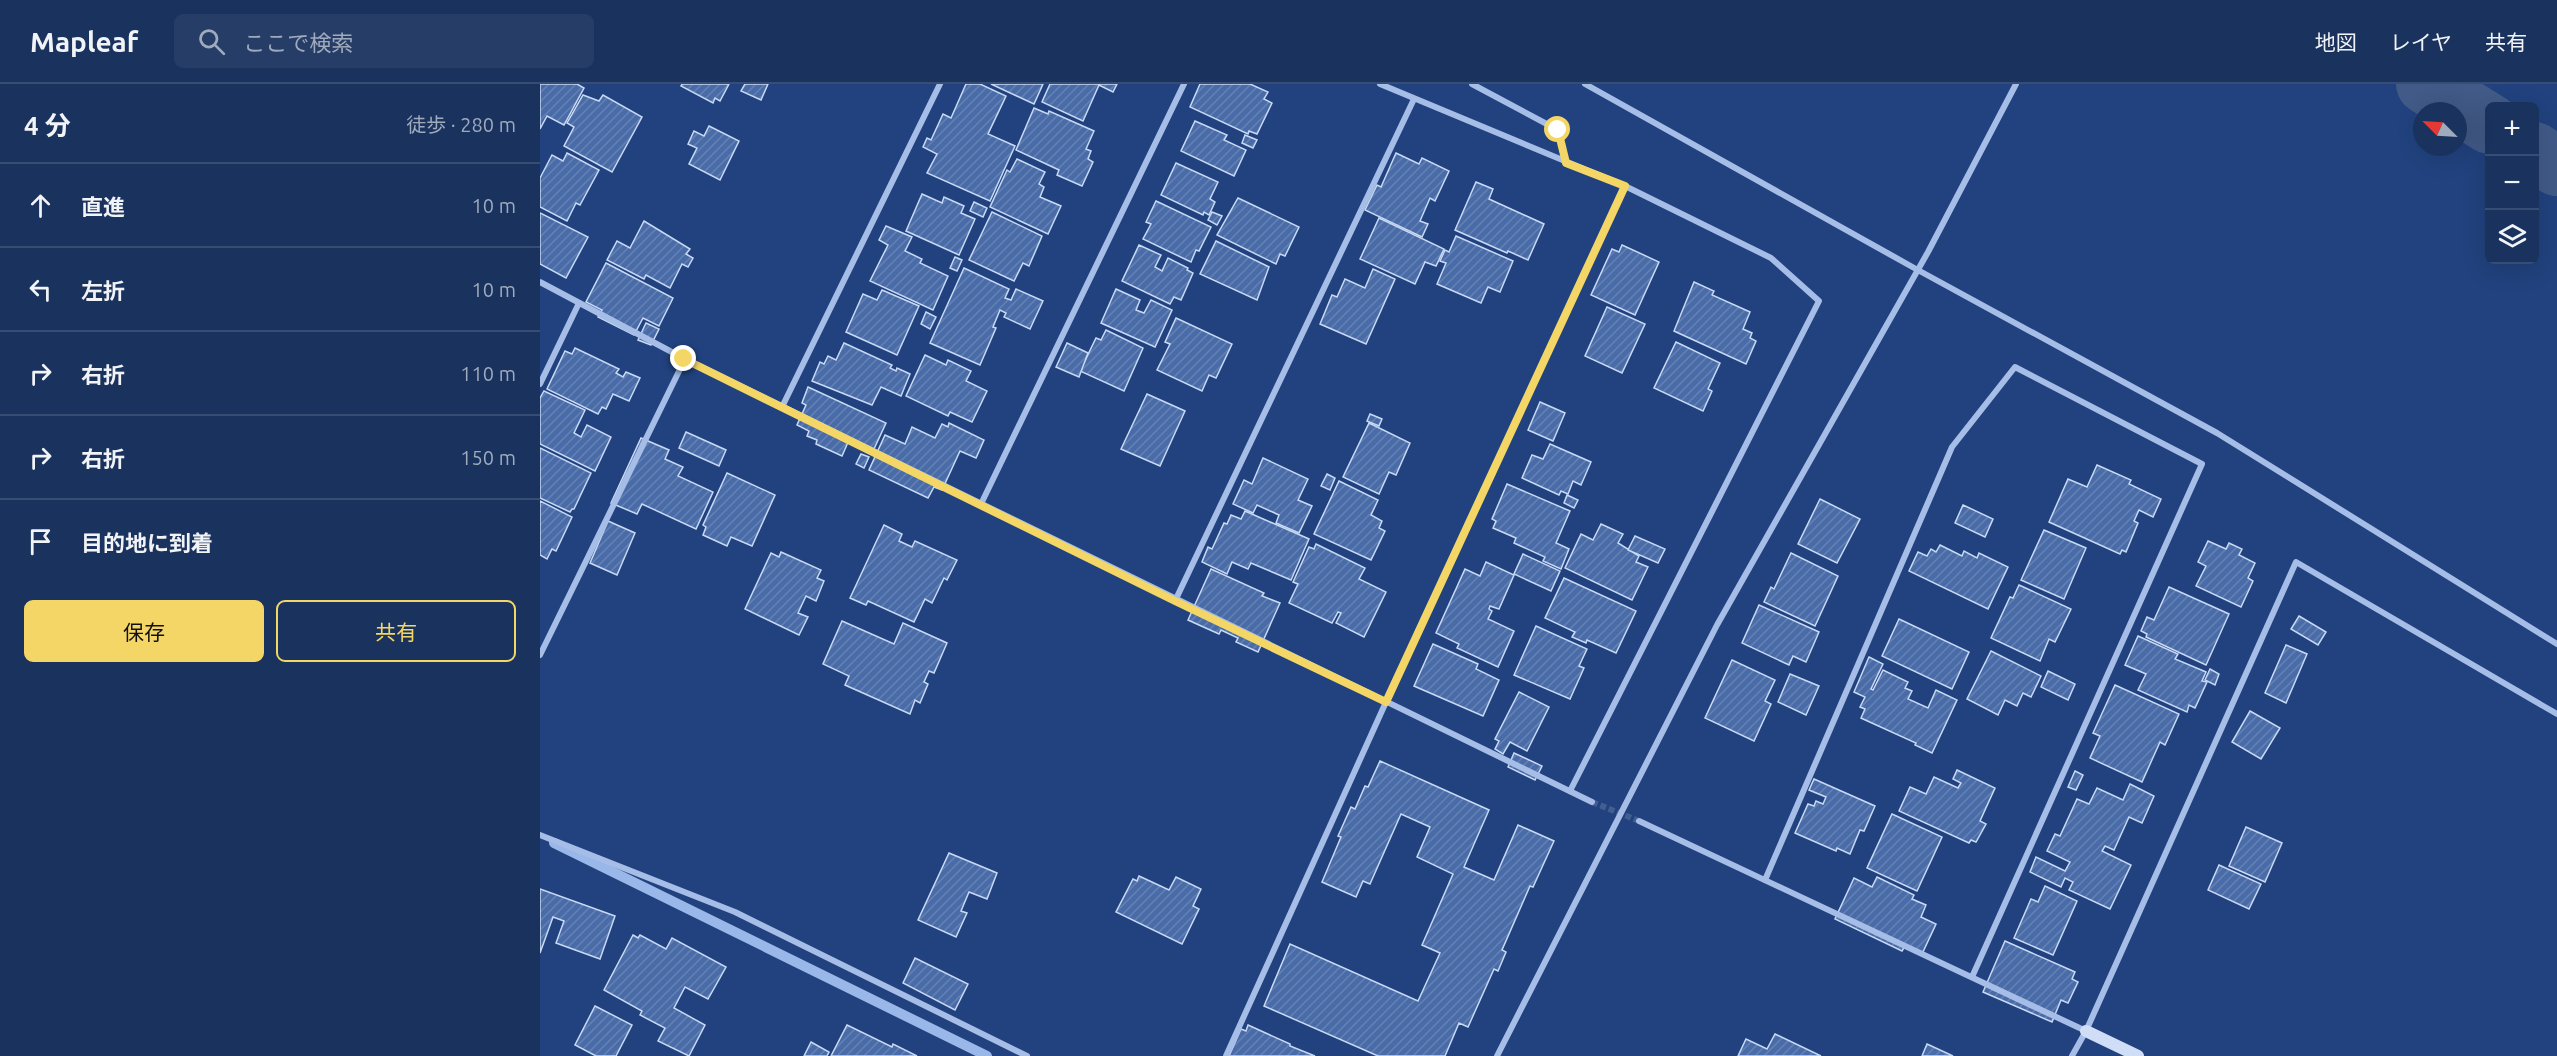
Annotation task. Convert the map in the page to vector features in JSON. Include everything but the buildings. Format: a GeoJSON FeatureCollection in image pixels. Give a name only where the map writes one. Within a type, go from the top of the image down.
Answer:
{"type":"FeatureCollection","features":[{"type":"Feature","properties":{"kind":"street"},"geometry":{"type":"LineString","coordinates":[[782,407],[940,84]]}},
{"type":"Feature","properties":{"kind":"street"},"geometry":{"type":"LineString","coordinates":[[981,504],[1184,84]]}},
{"type":"Feature","properties":{"kind":"street"},"geometry":{"type":"LineString","coordinates":[[1380,84],[1625,186],[1771,258],[1819,302],[1570,792]]}},
{"type":"Feature","properties":{"kind":"street"},"geometry":{"type":"LineString","coordinates":[[1472,84],[1558,130],[1566,163]]}},
{"type":"Feature","properties":{"kind":"street"},"geometry":{"type":"LineString","coordinates":[[1586,84],[1916,269],[2217,433],[2557,644]]}},
{"type":"Feature","properties":{"kind":"street"},"geometry":{"type":"LineString","coordinates":[[1497,1056],[1717,625],[1916,269],[1928,252],[2016,84]]}},
{"type":"Feature","properties":{"kind":"street"},"geometry":{"type":"LineString","coordinates":[[1175,601],[1414,99]]}},
{"type":"Feature","properties":{"kind":"street"},"geometry":{"type":"LineString","coordinates":[[1226,1056],[1386,702],[1625,186]]}},
{"type":"Feature","properties":{"kind":"street"},"geometry":{"type":"LineString","coordinates":[[540,282],[684,359],[1175,601],[1592,802]]}},
{"type":"Feature","properties":{"kind":"street"},"geometry":{"type":"LineString","coordinates":[[540,384],[579,303]]}},
{"type":"Feature","properties":{"kind":"street"},"geometry":{"type":"LineString","coordinates":[[540,655],[684,359]]}},
{"type":"Feature","properties":{"kind":"street"},"geometry":{"type":"LineString","coordinates":[[1765,880],[1952,447],[2015,367],[2202,465],[1972,977]]}},
{"type":"Feature","properties":{"kind":"street"},"geometry":{"type":"LineString","coordinates":[[2072,1056],[2086,1031],[2296,562],[2557,714]]}},
{"type":"Feature","properties":{"kind":"street"},"geometry":{"type":"LineString","coordinates":[[1639,821],[2138,1056]]}},
{"type":"Feature","properties":{"kind":"street"},"geometry":{"type":"LineString","coordinates":[[540,835],[735,912],[1027,1056]]}},
{"type":"Feature","properties":{"kind":"waterway"},"geometry":{"type":"LineString","coordinates":[[2426,84],[2485,121]]}},
{"type":"Feature","properties":{"kind":"waterway"},"geometry":{"type":"LineString","coordinates":[[2539,155],[2557,166]]}},
{"type":"Feature","properties":{"kind":"waterway"},"geometry":{"type":"LineString","coordinates":[[554,843],[987,1056]]}},
{"type":"Feature","properties":{"kind":"tunnel"},"geometry":{"type":"LineString","coordinates":[[1592,802],[1639,821]]}},
{"type":"Feature","properties":{"kind":"route"},"geometry":{"type":"LineString","coordinates":[[684,359],[1175,601],[1386,702],[1625,186],[1566,163],[1558,130]]}}]}
